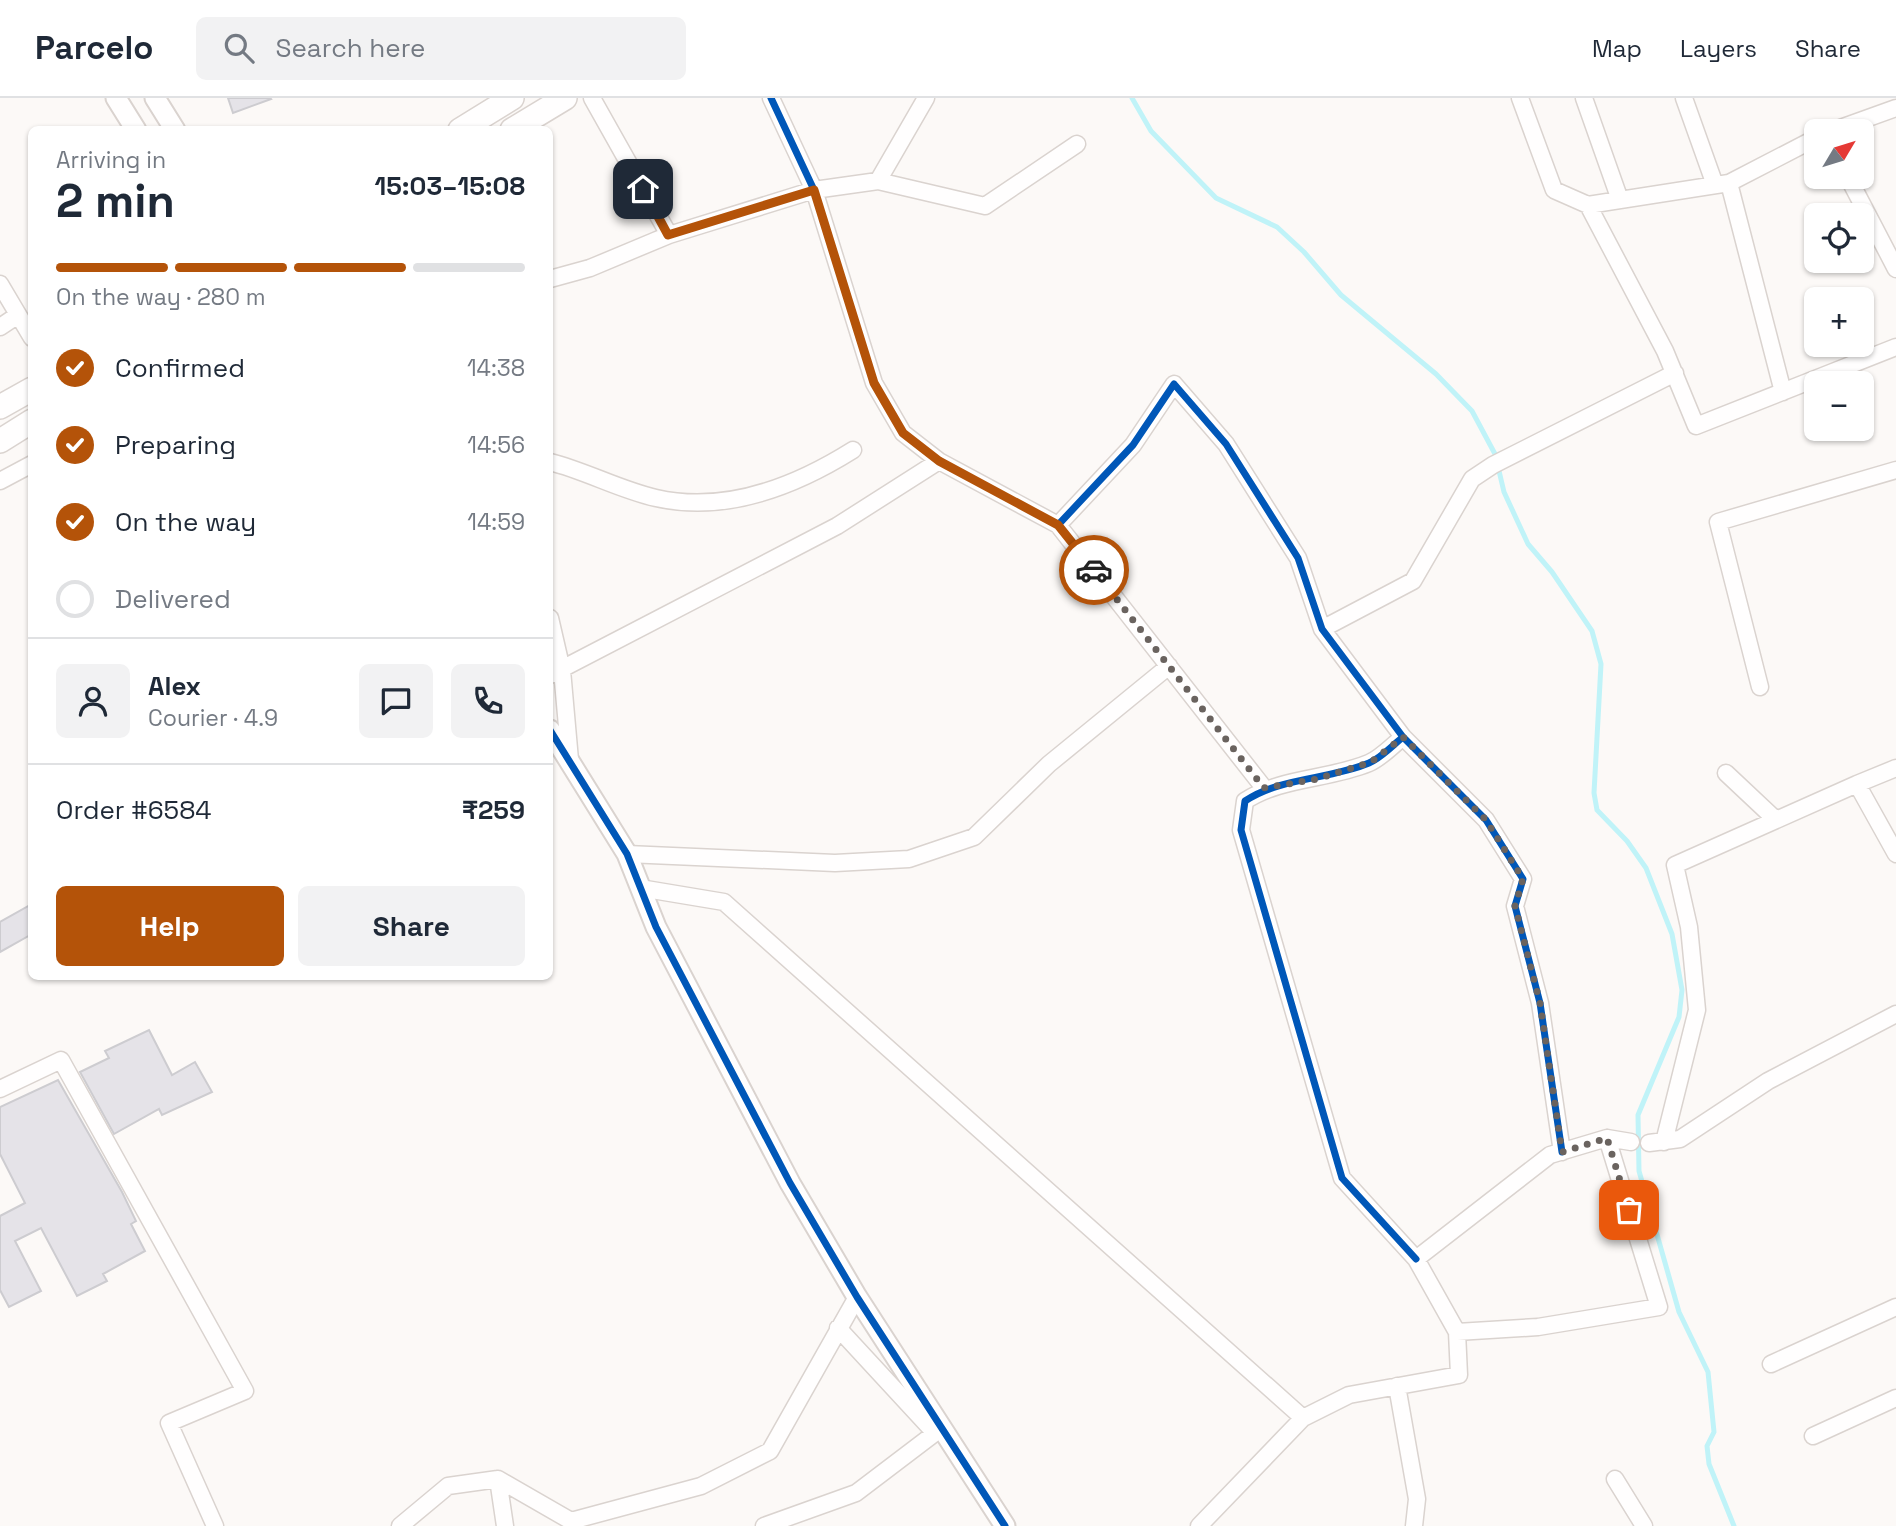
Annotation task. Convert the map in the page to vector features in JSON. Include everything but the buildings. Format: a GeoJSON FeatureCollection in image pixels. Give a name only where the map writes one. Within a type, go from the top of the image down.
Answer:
{"type":"FeatureCollection","features":[{"type":"Feature","properties":{"kind":"main road"},"geometry":{"type":"LineString","coordinates":[[466,126],[512,98]]}},
{"type":"Feature","properties":{"kind":"main road"},"geometry":{"type":"LineString","coordinates":[[519,126],[565,98]]}},
{"type":"Feature","properties":{"kind":"main road"},"geometry":{"type":"LineString","coordinates":[[0,407],[28,391]]}},
{"type":"Feature","properties":{"kind":"main road"},"geometry":{"type":"LineString","coordinates":[[0,441],[28,424]]}},
{"type":"Feature","properties":{"kind":"street"},"geometry":{"type":"LineString","coordinates":[[116,98],[134,126]]}},
{"type":"Feature","properties":{"kind":"street"},"geometry":{"type":"LineString","coordinates":[[155,98],[172,126]]}},
{"type":"Feature","properties":{"kind":"street"},"geometry":{"type":"LineString","coordinates":[[592,98],[668,235]]}},
{"type":"Feature","properties":{"kind":"street"},"geometry":{"type":"LineString","coordinates":[[771,98],[814,190],[874,383],[903,433],[939,461],[1058,525],[1264,788]]}},
{"type":"Feature","properties":{"kind":"street"},"geometry":{"type":"LineString","coordinates":[[878,181],[926,98]]}},
{"type":"Feature","properties":{"kind":"street"},"geometry":{"type":"LineString","coordinates":[[1520,98],[1554,190],[1588,205],[1722,184],[1804,144]]}},
{"type":"Feature","properties":{"kind":"street"},"geometry":{"type":"LineString","coordinates":[[1584,98],[1620,200]]}},
{"type":"Feature","properties":{"kind":"street"},"geometry":{"type":"LineString","coordinates":[[1684,98],[1722,184],[1783,392]]}},
{"type":"Feature","properties":{"kind":"street"},"geometry":{"type":"LineString","coordinates":[[1865,119],[1896,108]]}},
{"type":"Feature","properties":{"kind":"street"},"geometry":{"type":"LineString","coordinates":[[553,278],[590,268],[668,235],[814,190],[878,181],[985,206],[1077,144]]}},
{"type":"Feature","properties":{"kind":"street"},"geometry":{"type":"LineString","coordinates":[[1854,189],[1896,269]]}},
{"type":"Feature","properties":{"kind":"street"},"geometry":{"type":"LineString","coordinates":[[1588,205],[1675,373],[1696,426],[1896,347]]}},
{"type":"Feature","properties":{"kind":"street"},"geometry":{"type":"LineString","coordinates":[[0,284],[28,331]]}},
{"type":"Feature","properties":{"kind":"street"},"geometry":{"type":"LineString","coordinates":[[0,327],[18,315]]}},
{"type":"Feature","properties":{"kind":"street"},"geometry":{"type":"LineString","coordinates":[[1322,629],[1412,581],[1472,479],[1493,465],[1675,373]]}},
{"type":"Feature","properties":{"kind":"street"},"geometry":{"type":"LineString","coordinates":[[1058,525],[1133,445],[1174,384],[1226,444],[1298,558],[1322,629],[1403,737],[1486,820],[1523,879],[1515,906],[1540,1003],[1562,1152]]}},
{"type":"Feature","properties":{"kind":"street"},"geometry":{"type":"LineString","coordinates":[[553,463],[583,470],[654,498],[699,504],[768,492],[853,450]]}},
{"type":"Feature","properties":{"kind":"street"},"geometry":{"type":"LineString","coordinates":[[556,673],[837,526],[939,461]]}},
{"type":"Feature","properties":{"kind":"street"},"geometry":{"type":"LineString","coordinates":[[0,481],[28,466]]}},
{"type":"Feature","properties":{"kind":"street"},"geometry":{"type":"LineString","coordinates":[[1760,687],[1718,522],[1896,470]]}},
{"type":"Feature","properties":{"kind":"street"},"geometry":{"type":"LineString","coordinates":[[553,646],[570,761]]}},
{"type":"Feature","properties":{"kind":"street"},"geometry":{"type":"LineString","coordinates":[[627,854],[835,863],[909,859],[974,837],[1049,764],[1169,666]]}},
{"type":"Feature","properties":{"kind":"street"},"geometry":{"type":"LineString","coordinates":[[553,735],[627,854],[656,927],[713,1039],[857,1297],[1005,1526]]}},
{"type":"Feature","properties":{"kind":"street"},"geometry":{"type":"LineString","coordinates":[[1199,1526],[1303,1418],[1349,1395],[1459,1375],[1457,1332],[1416,1259],[1342,1178],[1241,830],[1245,801],[1264,788],[1317,779],[1371,762],[1403,737]]}},
{"type":"Feature","properties":{"kind":"street"},"geometry":{"type":"LineString","coordinates":[[1896,768],[1675,865],[1689,928],[1698,1010],[1656,1142],[1680,1139],[1768,1081],[1896,1014]]}},
{"type":"Feature","properties":{"kind":"street"},"geometry":{"type":"LineString","coordinates":[[1726,773],[1776,820]]}},
{"type":"Feature","properties":{"kind":"street"},"geometry":{"type":"LineString","coordinates":[[1857,784],[1896,854]]}},
{"type":"Feature","properties":{"kind":"street"},"geometry":{"type":"LineString","coordinates":[[640,888],[724,902],[1303,1418]]}},
{"type":"Feature","properties":{"kind":"street"},"geometry":{"type":"LineString","coordinates":[[0,1089],[61,1060],[245,1391],[169,1423],[215,1526]]}},
{"type":"Feature","properties":{"kind":"street"},"geometry":{"type":"LineString","coordinates":[[1416,1259],[1550,1155],[1607,1138],[1631,1142]]}},
{"type":"Feature","properties":{"kind":"street"},"geometry":{"type":"LineString","coordinates":[[1457,1332],[1538,1326],[1659,1307],[1607,1138]]}},
{"type":"Feature","properties":{"kind":"street"},"geometry":{"type":"LineString","coordinates":[[400,1526],[449,1486],[498,1479],[571,1521],[701,1486],[769,1451],[857,1297]]}},
{"type":"Feature","properties":{"kind":"street"},"geometry":{"type":"LineString","coordinates":[[1771,1364],[1896,1307]]}},
{"type":"Feature","properties":{"kind":"street"},"geometry":{"type":"LineString","coordinates":[[764,1526],[856,1493],[935,1433],[838,1328]]}},
{"type":"Feature","properties":{"kind":"street"},"geometry":{"type":"LineString","coordinates":[[1397,1387],[1417,1499],[1414,1526]]}},
{"type":"Feature","properties":{"kind":"street"},"geometry":{"type":"LineString","coordinates":[[1812,1436],[1896,1398]]}},
{"type":"Feature","properties":{"kind":"street"},"geometry":{"type":"LineString","coordinates":[[498,1479],[505,1526]]}},
{"type":"Feature","properties":{"kind":"street"},"geometry":{"type":"LineString","coordinates":[[1615,1479],[1644,1526]]}},
{"type":"Feature","properties":{"kind":"waterway"},"geometry":{"type":"LineString","coordinates":[[1132,98],[1151,131],[1216,198],[1277,227],[1304,252],[1341,295],[1436,374],[1472,411],[1495,454],[1504,492],[1528,544],[1552,572],[1592,631],[1601,664],[1594,793],[1597,810],[1627,841],[1646,868],[1672,934],[1682,990],[1679,1017],[1638,1115],[1639,1171],[1679,1312],[1708,1372],[1714,1432],[1707,1446],[1709,1464],[1734,1526]]}},
{"type":"Feature","properties":{"kind":"cycle path"},"geometry":{"type":"LineString","coordinates":[[771,98],[814,190],[874,383],[903,433],[939,461],[1058,525],[1133,445],[1174,384],[1226,444],[1298,558],[1322,629],[1403,737]]}},
{"type":"Feature","properties":{"kind":"cycle path"},"geometry":{"type":"LineString","coordinates":[[553,735],[627,854],[656,927],[790,1183],[857,1297],[1005,1526]]}},
{"type":"Feature","properties":{"kind":"cycle path"},"geometry":{"type":"LineString","coordinates":[[1416,1259],[1342,1178],[1241,830],[1245,801],[1274,787],[1369,763],[1403,737],[1486,820],[1523,879],[1515,906],[1540,1003],[1562,1152]]}},
{"type":"Feature","properties":{"kind":"way so far"},"geometry":{"type":"LineString","coordinates":[[1094,570],[1264,788],[1317,779],[1371,762],[1403,737],[1409,740],[1486,820],[1523,879],[1515,906],[1540,1003],[1562,1152],[1607,1138],[1629,1210]]}},
{"type":"Feature","properties":{"kind":"route"},"geometry":{"type":"LineString","coordinates":[[643,189],[668,235],[814,190],[874,383],[903,433],[939,461],[1058,525],[1094,570]]}}]}
